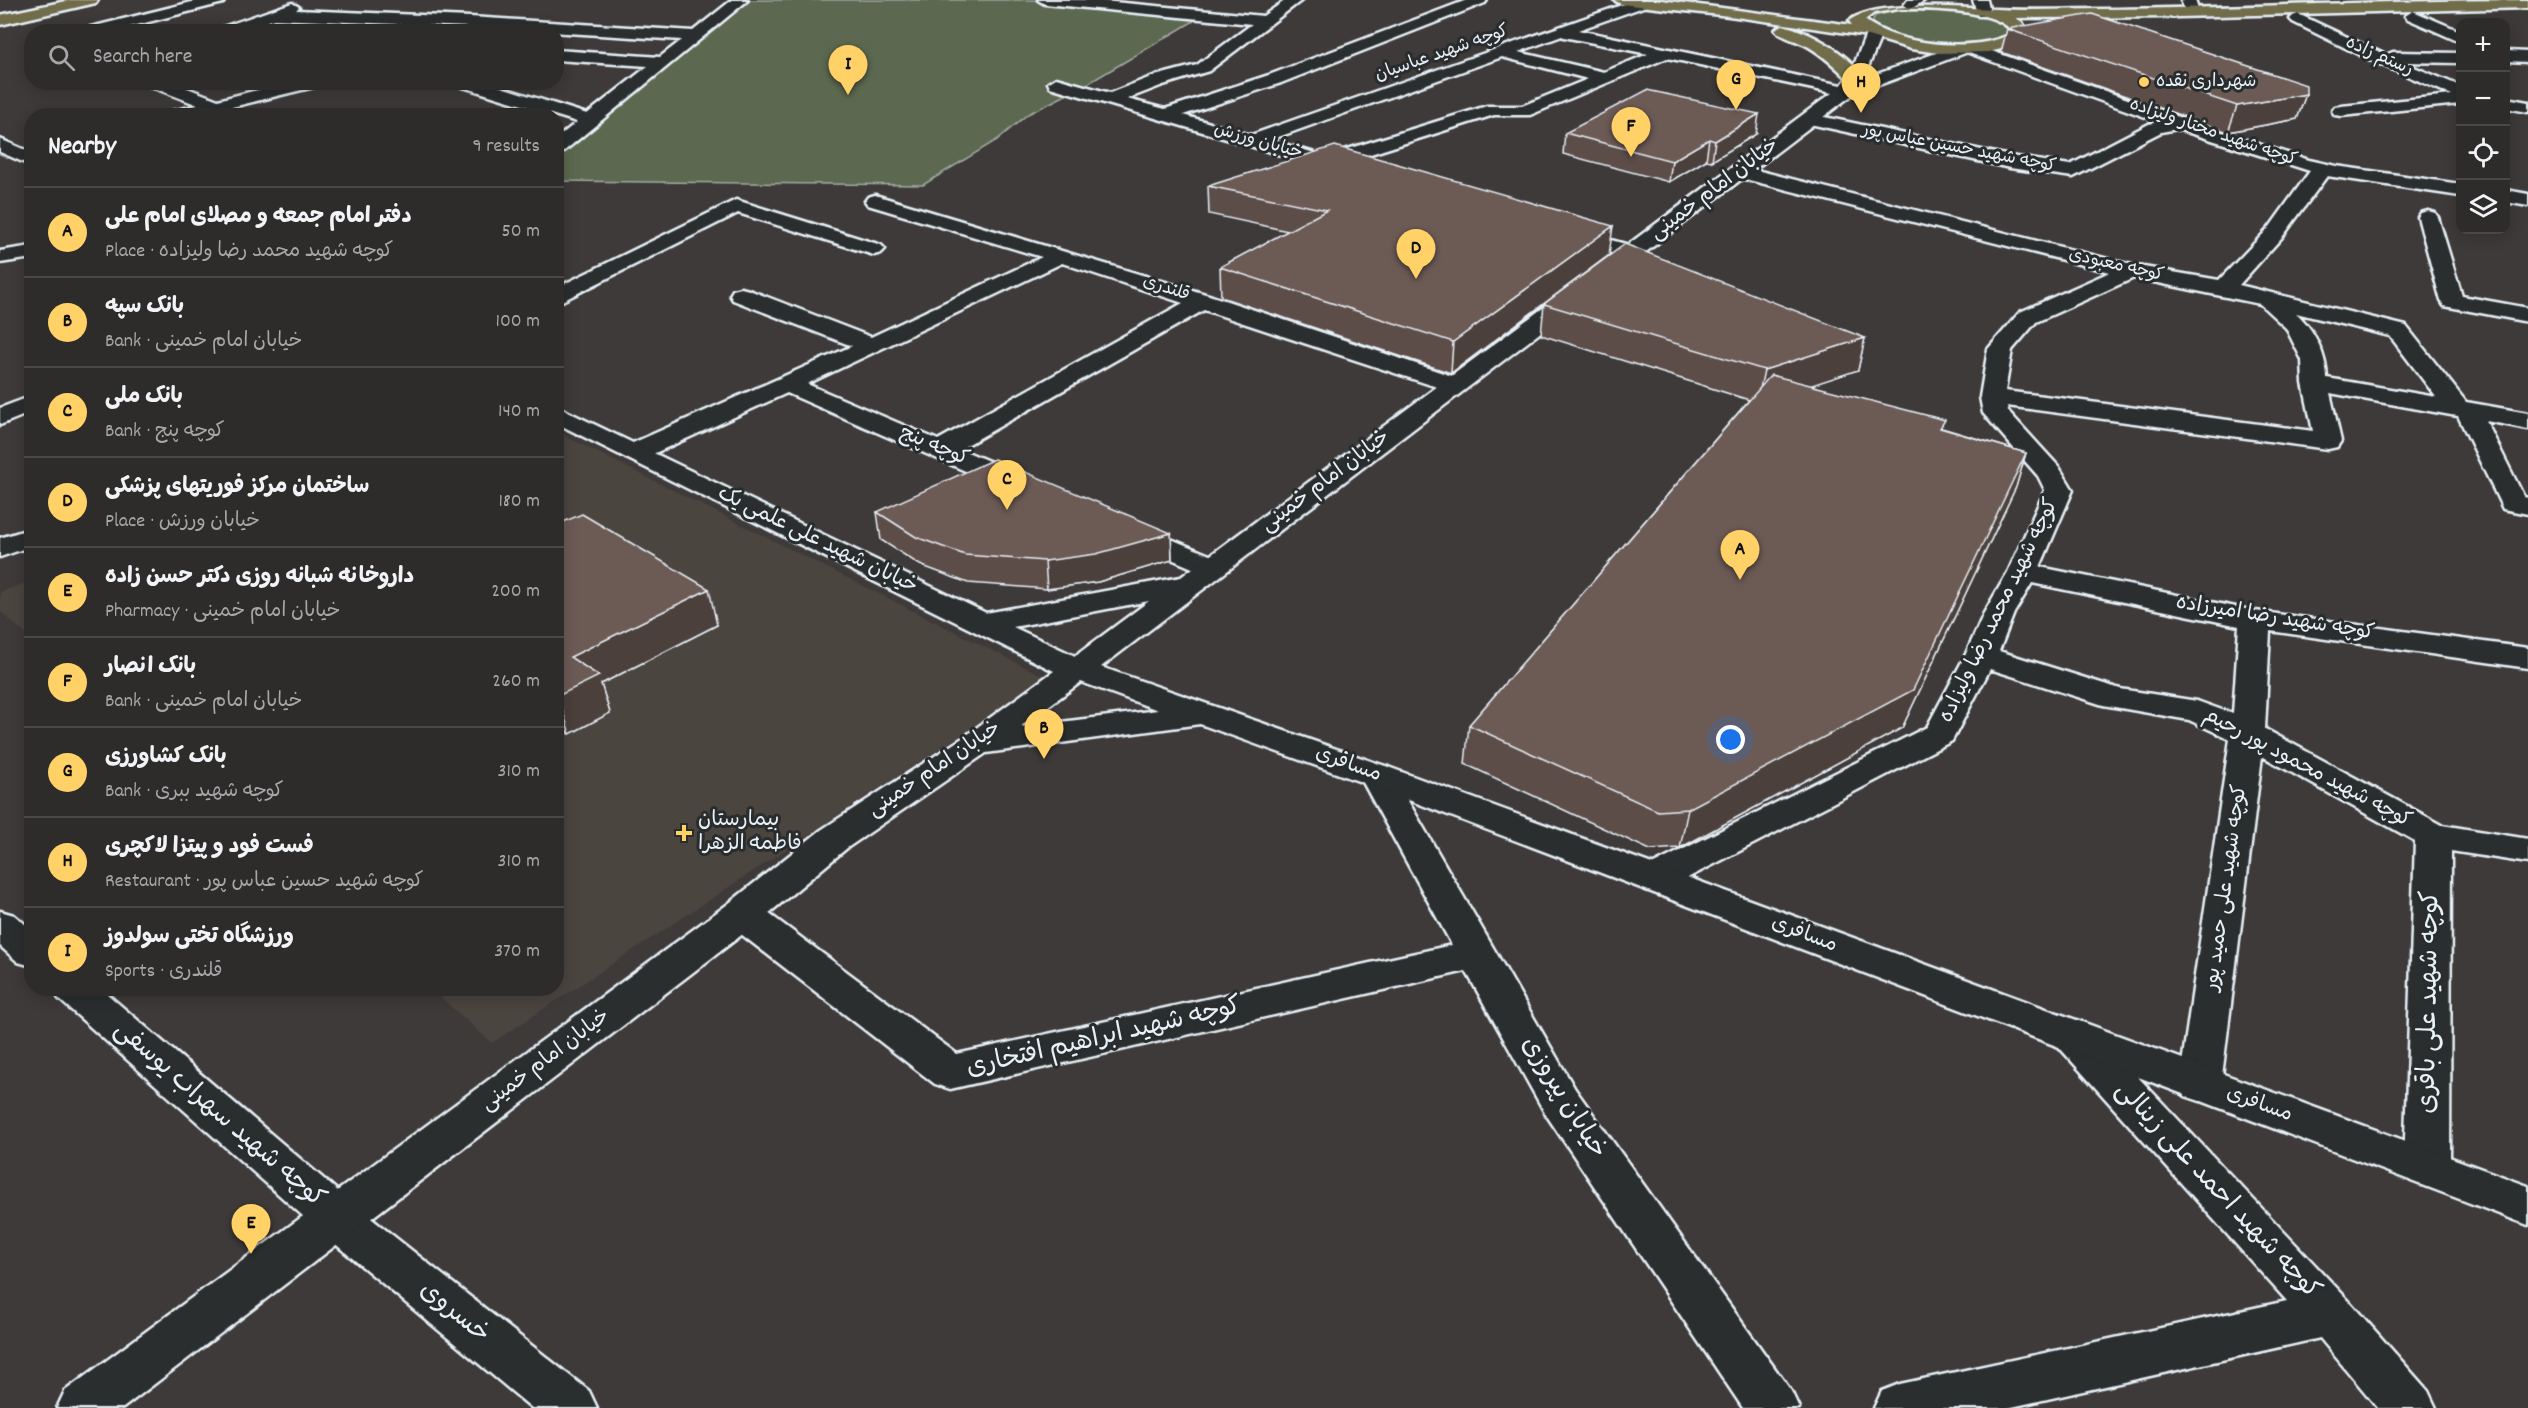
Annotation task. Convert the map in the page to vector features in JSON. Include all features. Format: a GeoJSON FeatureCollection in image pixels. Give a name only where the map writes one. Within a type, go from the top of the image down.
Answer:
{"type":"FeatureCollection","features":[{"type":"Feature","properties":{"kind":"main road"},"geometry":{"type":"LineString","coordinates":[[0,12],[54,0]]}},
{"type":"Feature","properties":{"kind":"main road"},"geometry":{"type":"LineString","coordinates":[[0,20],[91,0]]}},
{"type":"Feature","properties":{"kind":"main road"},"geometry":{"type":"LineString","coordinates":[[1621,0],[1872,33],[1904,43],[1967,49],[1999,46],[2017,40],[2039,37]]}},
{"type":"Feature","properties":{"kind":"main road"},"geometry":{"type":"LineString","coordinates":[[1734,0],[1773,3]]}},
{"type":"Feature","properties":{"kind":"main road"},"geometry":{"type":"LineString","coordinates":[[2019,0],[2093,14],[2122,27]]}},
{"type":"Feature","properties":{"kind":"main road"},"geometry":{"type":"LineString","coordinates":[[1872,33],[1857,21],[1859,16],[1877,8],[1914,2],[1948,7],[2093,14],[2190,7],[2528,4]]}},
{"type":"Feature","properties":{"kind":"main road"},"geometry":{"type":"LineString","coordinates":[[1842,7],[1877,8]]}},
{"type":"Feature","properties":{"kind":"main road"},"geometry":{"type":"LineString","coordinates":[[1700,9],[1781,30],[1814,42],[1831,53],[1851,84]]}},
{"type":"Feature","properties":{"kind":"main road"},"geometry":{"type":"LineString","coordinates":[[1984,9],[2015,24],[2021,30],[2022,35],[2017,40]]}},
{"type":"Feature","properties":{"kind":"main road"},"geometry":{"type":"LineString","coordinates":[[2099,29],[2187,22],[2528,13]]}},
{"type":"Feature","properties":{"kind":"street"},"geometry":{"type":"LineString","coordinates":[[120,24],[218,0]]}},
{"type":"Feature","properties":{"kind":"street"},"geometry":{"type":"LineString","coordinates":[[244,24],[311,0]]}},
{"type":"Feature","properties":{"kind":"street"},"geometry":{"type":"LineString","coordinates":[[564,142],[741,0]]}},
{"type":"Feature","properties":{"kind":"street"},"geometry":{"type":"LineString","coordinates":[[1045,0],[1267,21]]}},
{"type":"Feature","properties":{"kind":"street"},"geometry":{"type":"LineString","coordinates":[[1111,99],[1157,81],[1203,68],[1295,0]]}},
{"type":"Feature","properties":{"kind":"street"},"geometry":{"type":"LineString","coordinates":[[1165,115],[1275,79],[1480,0]]}},
{"type":"Feature","properties":{"kind":"street","name":"کوچه شهید عباسیان"},"geometry":{"type":"LineString","coordinates":[[1253,140],[1644,2]]}},
{"type":"Feature","properties":{"kind":"street"},"geometry":{"type":"LineString","coordinates":[[467,24],[500,9]]}},
{"type":"Feature","properties":{"kind":"street"},"geometry":{"type":"LineString","coordinates":[[272,14],[502,24]]}},
{"type":"Feature","properties":{"kind":"street"},"geometry":{"type":"LineString","coordinates":[[2414,16],[2456,35]]}},
{"type":"Feature","properties":{"kind":"street","name":"رستم زاده"},"geometry":{"type":"LineString","coordinates":[[2298,19],[2376,57],[2456,90]]}},
{"type":"Feature","properties":{"kind":"street"},"geometry":{"type":"LineString","coordinates":[[564,28],[697,36]]}},
{"type":"Feature","properties":{"kind":"street"},"geometry":{"type":"LineString","coordinates":[[1564,32],[1666,53],[1851,84],[1967,49]]}},
{"type":"Feature","properties":{"kind":"street"},"geometry":{"type":"LineString","coordinates":[[1851,84],[1872,33]]}},
{"type":"Feature","properties":{"kind":"street","name":"کوچه شهید مختار ولیزاده"},"geometry":{"type":"LineString","coordinates":[[1967,49],[2178,123],[2322,169],[2456,189]]}},
{"type":"Feature","properties":{"kind":"street"},"geometry":{"type":"LineString","coordinates":[[1504,53],[1606,78]]}},
{"type":"Feature","properties":{"kind":"street"},"geometry":{"type":"LineString","coordinates":[[1326,162],[1493,110],[1524,111],[1666,53]]}},
{"type":"Feature","properties":{"kind":"street"},"geometry":{"type":"LineString","coordinates":[[564,56],[664,62]]}},
{"type":"Feature","properties":{"kind":"street"},"geometry":{"type":"LineString","coordinates":[[2376,57],[2456,57]]}},
{"type":"Feature","properties":{"kind":"street"},"geometry":{"type":"LineString","coordinates":[[2510,57],[2528,57]]}},
{"type":"Feature","properties":{"kind":"street","name":"خیابان ورزش"},"geometry":{"type":"LineString","coordinates":[[1056,83],[1371,176]]}},
{"type":"Feature","properties":{"kind":"street","name":"خیابان امام خمینی"},"geometry":{"type":"LineString","coordinates":[[83,1408],[742,914],[834,839],[976,744],[1077,670],[1810,119],[1851,84]]}},
{"type":"Feature","properties":{"kind":"street"},"geometry":{"type":"LineString","coordinates":[[180,90],[224,108]]}},
{"type":"Feature","properties":{"kind":"street"},"geometry":{"type":"LineString","coordinates":[[205,108],[279,90]]}},
{"type":"Feature","properties":{"kind":"street"},"geometry":{"type":"LineString","coordinates":[[492,90],[549,108]]}},
{"type":"Feature","properties":{"kind":"street"},"geometry":{"type":"LineString","coordinates":[[2341,111],[2456,99]]}},
{"type":"Feature","properties":{"kind":"street"},"geometry":{"type":"LineString","coordinates":[[2510,104],[2528,107]]}},
{"type":"Feature","properties":{"kind":"street"},"geometry":{"type":"LineString","coordinates":[[564,113],[591,121]]}},
{"type":"Feature","properties":{"kind":"street","name":"کوچه شهید حسین عباس پور"},"geometry":{"type":"LineString","coordinates":[[1810,119],[2010,162],[2073,171],[2155,128],[2178,123]]}},
{"type":"Feature","properties":{"kind":"street"},"geometry":{"type":"LineString","coordinates":[[0,145],[24,154]]}},
{"type":"Feature","properties":{"kind":"street"},"geometry":{"type":"LineString","coordinates":[[2224,288],[2276,232],[2322,169]]}},
{"type":"Feature","properties":{"kind":"street","name":"کوچه معبودی"},"geometry":{"type":"LineString","coordinates":[[1740,171],[2132,272],[2224,288],[2398,331],[2463,410]]}},
{"type":"Feature","properties":{"kind":"street"},"geometry":{"type":"LineString","coordinates":[[2510,197],[2528,200]]}},
{"type":"Feature","properties":{"kind":"street","name":"قلندری"},"geometry":{"type":"LineString","coordinates":[[875,201],[1204,301],[1455,385]]}},
{"type":"Feature","properties":{"kind":"street"},"geometry":{"type":"LineString","coordinates":[[564,293],[736,206],[874,249]]}},
{"type":"Feature","properties":{"kind":"street"},"geometry":{"type":"LineString","coordinates":[[2428,217],[2452,301],[2528,315]]}},
{"type":"Feature","properties":{"kind":"street"},"geometry":{"type":"LineString","coordinates":[[1552,229],[1632,253]]}},
{"type":"Feature","properties":{"kind":"street"},"geometry":{"type":"LineString","coordinates":[[0,269],[17,254]]}},
{"type":"Feature","properties":{"kind":"street"},"geometry":{"type":"LineString","coordinates":[[635,452],[872,346],[1061,256]]}},
{"type":"Feature","properties":{"kind":"street"},"geometry":{"type":"LineString","coordinates":[[2132,272],[2085,290],[2028,318],[2001,349],[1992,397],[2328,441],[2315,383],[2314,360],[2296,325],[2268,299]]}},
{"type":"Feature","properties":{"kind":"street"},"geometry":{"type":"LineString","coordinates":[[741,295],[872,346]]}},
{"type":"Feature","properties":{"kind":"street"},"geometry":{"type":"LineString","coordinates":[[939,450],[1204,301]]}},
{"type":"Feature","properties":{"kind":"street"},"geometry":{"type":"LineString","coordinates":[[2315,383],[2528,421]]}},
{"type":"Feature","properties":{"kind":"street","name":"کوچه پنج"},"geometry":{"type":"LineString","coordinates":[[786,384],[1038,492]]}},
{"type":"Feature","properties":{"kind":"street","name":"کوچه شهید محمد رضا ولیزاده"},"geometry":{"type":"LineString","coordinates":[[1655,879],[1940,734],[1981,656],[1998,613],[2023,572],[2059,490],[2049,473],[1996,413],[1992,397]]}},
{"type":"Feature","properties":{"kind":"street"},"geometry":{"type":"LineString","coordinates":[[0,417],[24,406]]}},
{"type":"Feature","properties":{"kind":"street"},"geometry":{"type":"LineString","coordinates":[[2463,410],[2513,503],[2528,506]]}},
{"type":"Feature","properties":{"kind":"street","name":"خیابان شهید علی علمی یک"},"geometry":{"type":"LineString","coordinates":[[564,417],[1077,670]]}},
{"type":"Feature","properties":{"kind":"street"},"geometry":{"type":"LineString","coordinates":[[1104,520],[1214,567]]}},
{"type":"Feature","properties":{"kind":"street"},"geometry":{"type":"LineString","coordinates":[[0,548],[24,539]]}},
{"type":"Feature","properties":{"kind":"street","name":"کوچه شهید رضا امیرزاده"},"geometry":{"type":"LineString","coordinates":[[2023,572],[2255,620],[2528,658]]}},
{"type":"Feature","properties":{"kind":"street"},"geometry":{"type":"LineString","coordinates":[[983,623],[1190,585]]}},
{"type":"Feature","properties":{"kind":"street","name":"کوچه شهید علی حمید پور"},"geometry":{"type":"LineString","coordinates":[[2200,1084],[2248,734],[2255,620]]}},
{"type":"Feature","properties":{"kind":"street","name":"کوچه شهید محمود پور رحیم"},"geometry":{"type":"LineString","coordinates":[[1981,656],[2115,698],[2197,711],[2248,734],[2433,836],[2528,850]]}},
{"type":"Feature","properties":{"kind":"street","name":"مسافری"},"geometry":{"type":"LineString","coordinates":[[1077,670],[1376,775],[2528,1206]]}},
{"type":"Feature","properties":{"kind":"street"},"geometry":{"type":"LineString","coordinates":[[976,744],[1204,714]]}},
{"type":"Feature","properties":{"kind":"street","name":"خیابان پیروزی"},"geometry":{"type":"LineString","coordinates":[[1376,775],[1560,1101],[1773,1408]]}},
{"type":"Feature","properties":{"kind":"street","name":"کوچه شهید علی باقری"},"geometry":{"type":"LineString","coordinates":[[2427,1168],[2433,836]]}},
{"type":"Feature","properties":{"kind":"street","name":"کوچه شهید ابراهیم افتخاری"},"geometry":{"type":"LineString","coordinates":[[742,914],[950,1072],[1477,954]]}},
{"type":"Feature","properties":{"kind":"street"},"geometry":{"type":"LineString","coordinates":[[0,925],[24,945]]}},
{"type":"Feature","properties":{"kind":"street","name":"کوچه شهید سهراب یوسفی"},"geometry":{"type":"LineString","coordinates":[[82,996],[337,1218]]}},
{"type":"Feature","properties":{"kind":"street","name":"کوچه شهید احمد علی زینالی"},"geometry":{"type":"LineString","coordinates":[[2074,1036],[2330,1314]]}},
{"type":"Feature","properties":{"kind":"street","name":"خسروی"},"geometry":{"type":"LineString","coordinates":[[337,1218],[571,1408]]}},
{"type":"Feature","properties":{"kind":"street"},"geometry":{"type":"LineString","coordinates":[[2330,1314],[2410,1408]]}},
{"type":"Feature","properties":{"kind":"street","name":"کوچه شهید احمد علی زینالی"},"geometry":{"type":"LineString","coordinates":[[1900,1408],[2330,1314]]}},
{"type":"Feature","properties":{"kind":"shaded area","name":"بیمارستان فاطمه الزهرا"},"geometry":{"type":"Polygon","coordinates":[[[564,436],[1047,678],[564,996],[564,436]]]}},
{"type":"Feature","properties":{"kind":"shaded area"},"geometry":{"type":"Polygon","coordinates":[[[24,584],[24,633],[0,611],[0,592],[24,584]]]}},
{"type":"Feature","properties":{"kind":"shaded area","name":"بیمارستان فاطمه الزهرا"},"geometry":{"type":"Polygon","coordinates":[[[439,996],[563,996],[492,1043],[439,996]]]}},
{"type":"Feature","properties":{"kind":"green space"},"geometry":{"type":"Polygon","coordinates":[[[748,0],[1037,0],[1204,15],[1082,87],[1028,114],[997,140],[923,185],[564,181],[564,147],[748,0]]]}},
{"type":"Feature","properties":{"kind":"green space"},"geometry":{"type":"Polygon","coordinates":[[[1903,9],[1943,9],[1972,13],[1997,22],[2007,29],[2008,33],[1998,40],[1982,44],[1940,44],[1898,37],[1872,23],[1875,16],[1903,9]]]}},
{"type":"Feature","properties":{"kind":"building"},"geometry":{"type":"Polygon","coordinates":[[[2092,14],[2306,85],[2306,94],[2237,106],[2007,29],[2092,14]]]}},
{"type":"Feature","properties":{"kind":"building"},"geometry":{"type":"Polygon","coordinates":[[[1647,90],[1759,114],[1715,141],[1709,139],[1672,161],[1565,133],[1647,90]]]}},
{"type":"Feature","properties":{"kind":"building"},"geometry":{"type":"Polygon","coordinates":[[[1335,146],[1613,226],[1453,342],[1220,267],[1327,210],[1208,186],[1335,146]]]}},
{"type":"Feature","properties":{"kind":"building"},"geometry":{"type":"Polygon","coordinates":[[[1625,244],[1865,338],[1764,370],[1544,304],[1625,244]]]}},
{"type":"Feature","properties":{"kind":"building"},"geometry":{"type":"Polygon","coordinates":[[[1771,375],[1945,420],[1940,428],[2026,453],[1913,690],[1688,809],[1658,811],[1469,725],[1771,375]]]}},
{"type":"Feature","properties":{"kind":"building"},"geometry":{"type":"Polygon","coordinates":[[[994,459],[1171,533],[1096,554],[1045,561],[965,555],[916,537],[877,512],[994,459]]]}},
{"type":"Feature","properties":{"kind":"building"},"geometry":{"type":"Polygon","coordinates":[[[582,514],[709,589],[570,657],[599,676],[564,693],[564,522],[582,514]]]}},
{"type":"Feature","properties":{"kind":"place","name":"شهرداری نقده"},"geometry":{"type":"Point","coordinates":[2144,82]}},
{"type":"Feature","properties":{"kind":"place","name":"ورزشگاه تختی سولدوز"},"geometry":{"type":"Point","coordinates":[848,95]}},
{"type":"Feature","properties":{"kind":"place","name":"بانک کشاورزی"},"geometry":{"type":"Point","coordinates":[1736,110]}},
{"type":"Feature","properties":{"kind":"place","name":"فست فود و پیتزا لاکچری"},"geometry":{"type":"Point","coordinates":[1861,113]}},
{"type":"Feature","properties":{"kind":"place","name":"بانک انصار"},"geometry":{"type":"Point","coordinates":[1631,157]}},
{"type":"Feature","properties":{"kind":"place","name":"ساختمان مرکز فوریتهای پزشکی"},"geometry":{"type":"Point","coordinates":[1416,279]}},
{"type":"Feature","properties":{"kind":"place","name":"بانک ملی"},"geometry":{"type":"Point","coordinates":[1007,510]}},
{"type":"Feature","properties":{"kind":"place","name":"دفتر امام جمعه و مصلای امام علی"},"geometry":{"type":"Point","coordinates":[1740,580]}},
{"type":"Feature","properties":{"kind":"place","name":"بانک سپه"},"geometry":{"type":"Point","coordinates":[1044,759]}},
{"type":"Feature","properties":{"kind":"place","name":"بیمارستان فاطمه الزهرا"},"geometry":{"type":"Point","coordinates":[684,833]}},
{"type":"Feature","properties":{"kind":"place","name":"داروخانه شبانه روزی دکتر حسن زاده"},"geometry":{"type":"Point","coordinates":[251,1254]}}]}
